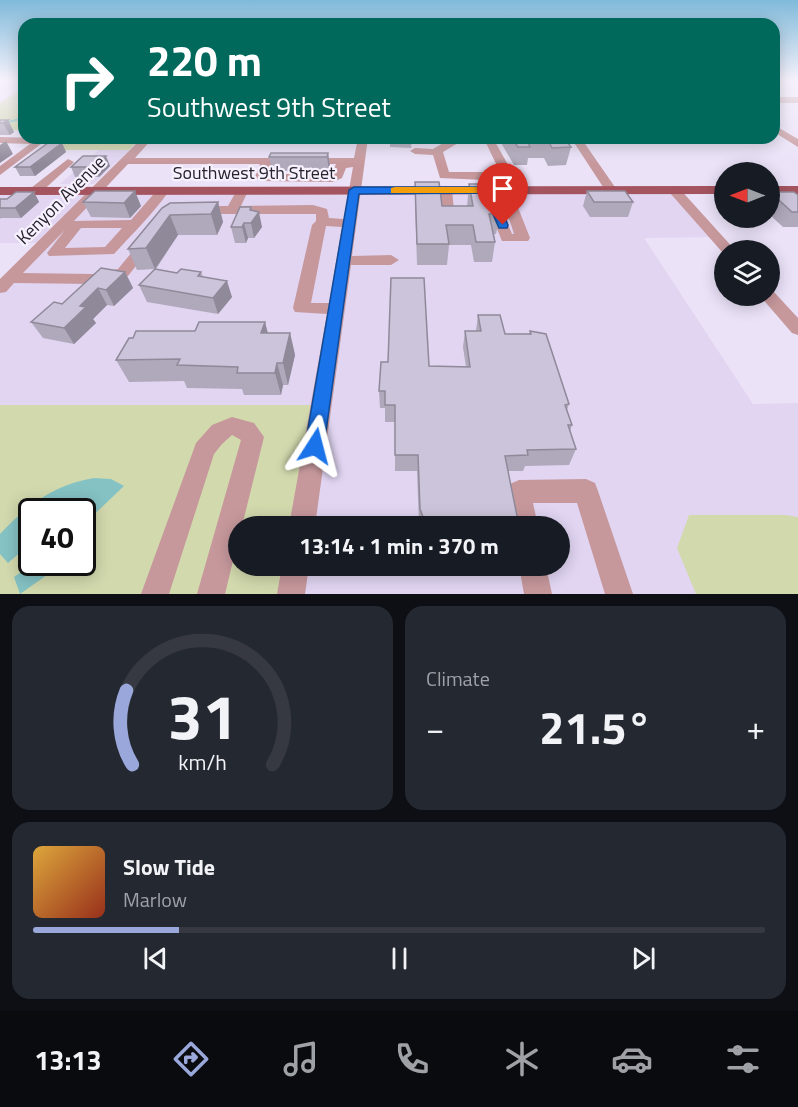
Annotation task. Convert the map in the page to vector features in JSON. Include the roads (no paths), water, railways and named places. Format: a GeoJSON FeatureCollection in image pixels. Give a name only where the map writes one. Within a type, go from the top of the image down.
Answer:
{"type":"FeatureCollection","features":[{"type":"Feature","properties":{"kind":"main road","name":"Southwest 9th Street"},"geometry":{"type":"LineString","coordinates":[[0,191],[446,190],[490,186],[611,190],[714,190]]}},
{"type":"Feature","properties":{"kind":"street"},"geometry":{"type":"LineString","coordinates":[[780,132],[795,142]]}},
{"type":"Feature","properties":{"kind":"street"},"geometry":{"type":"LineString","coordinates":[[780,139],[795,142]]}},
{"type":"Feature","properties":{"kind":"street"},"geometry":{"type":"LineString","coordinates":[[0,140],[18,140]]}},
{"type":"Feature","properties":{"kind":"street"},"geometry":{"type":"LineString","coordinates":[[0,172],[36,144]]}},
{"type":"Feature","properties":{"kind":"street","name":"Kenyon Avenue"},"geometry":{"type":"LineString","coordinates":[[5,283],[69,225],[96,191],[142,144]]}},
{"type":"Feature","properties":{"kind":"street"},"geometry":{"type":"LineString","coordinates":[[304,516],[362,144]]}},
{"type":"Feature","properties":{"kind":"street"},"geometry":{"type":"LineString","coordinates":[[415,151],[437,152],[450,144]]}},
{"type":"Feature","properties":{"kind":"street"},"geometry":{"type":"LineString","coordinates":[[437,152],[444,176],[490,186],[507,174],[492,144]]}},
{"type":"Feature","properties":{"kind":"street"},"geometry":{"type":"LineString","coordinates":[[580,144],[611,190]]}},
{"type":"Feature","properties":{"kind":"street"},"geometry":{"type":"LineString","coordinates":[[126,160],[267,162],[261,177],[333,178],[338,176],[341,165],[359,163]]}},
{"type":"Feature","properties":{"kind":"street"},"geometry":{"type":"LineString","coordinates":[[35,191],[68,162]]}},
{"type":"Feature","properties":{"kind":"street"},"geometry":{"type":"LineString","coordinates":[[490,186],[494,208]]}},
{"type":"Feature","properties":{"kind":"street"},"geometry":{"type":"LineString","coordinates":[[446,190],[448,211],[453,216]]}},
{"type":"Feature","properties":{"kind":"street"},"geometry":{"type":"LineString","coordinates":[[674,190],[719,240]]}},
{"type":"Feature","properties":{"kind":"street"},"geometry":{"type":"LineString","coordinates":[[133,224],[69,225],[54,253],[109,251],[133,224],[141,219],[163,191]]}},
{"type":"Feature","properties":{"kind":"street"},"geometry":{"type":"LineString","coordinates":[[232,210],[242,191]]}},
{"type":"Feature","properties":{"kind":"street"},"geometry":{"type":"LineString","coordinates":[[183,210],[313,209],[322,213],[323,222]]}},
{"type":"Feature","properties":{"kind":"street"},"geometry":{"type":"LineString","coordinates":[[336,309],[301,308],[319,225],[323,222],[349,223]]}},
{"type":"Feature","properties":{"kind":"street"},"geometry":{"type":"LineString","coordinates":[[5,283],[93,279],[123,273],[156,230]]}},
{"type":"Feature","properties":{"kind":"street"},"geometry":{"type":"LineString","coordinates":[[343,262],[361,259],[391,260]]}},
{"type":"Feature","properties":{"kind":"street"},"geometry":{"type":"LineString","coordinates":[[777,306],[798,329]]}},
{"type":"Feature","properties":{"kind":"street"},"geometry":{"type":"LineString","coordinates":[[155,594],[204,450],[212,436],[220,430],[239,426],[247,429],[253,437],[211,594]]}},
{"type":"Feature","properties":{"kind":"street"},"geometry":{"type":"LineString","coordinates":[[523,516],[519,492],[586,491],[619,594]]}},
{"type":"Feature","properties":{"kind":"street"},"geometry":{"type":"LineString","coordinates":[[291,594],[294,576]]}},
{"type":"Feature","properties":{"kind":"street"},"geometry":{"type":"LineString","coordinates":[[535,576],[538,594]]}},
{"type":"Feature","properties":{"kind":"waterway"},"geometry":{"type":"LineString","coordinates":[[0,124],[18,120]]}}]}
